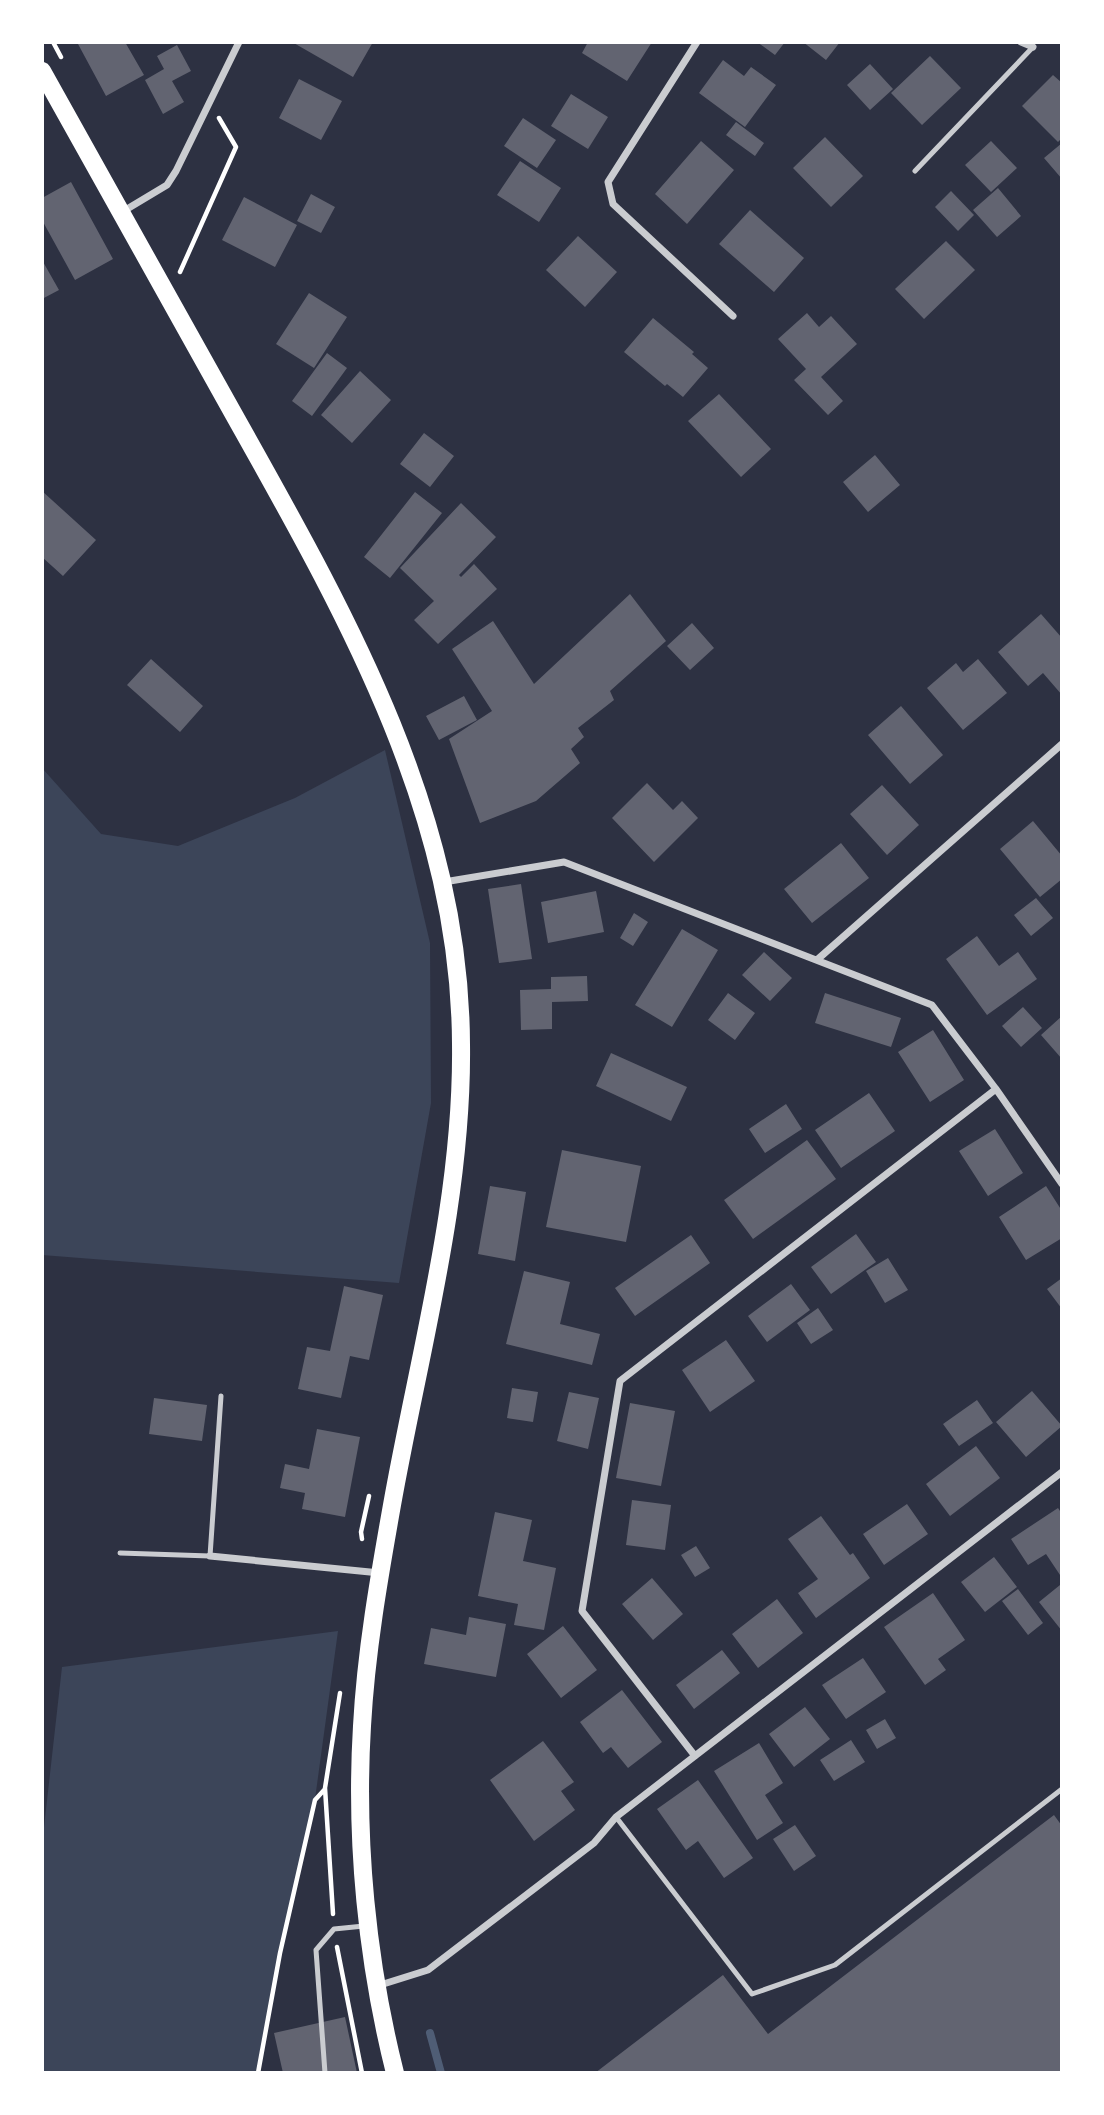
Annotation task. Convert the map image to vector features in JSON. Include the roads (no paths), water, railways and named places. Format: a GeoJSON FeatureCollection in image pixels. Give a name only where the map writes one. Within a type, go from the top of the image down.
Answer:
{"type":"FeatureCollection","features":[{"type":"Feature","properties":{"kind":"main road"},"geometry":{"type":"LineString","coordinates":[[42,71],[276,490],[351,632],[372,676],[423,805],[443,882],[458,982],[461,1045],[454,1163],[445,1230],[380,1573],[362,1727],[361,1820],[368,1925],[376,1987],[395,2073]]}},
{"type":"Feature","properties":{"kind":"street"},"geometry":{"type":"LineString","coordinates":[[121,212],[167,185],[239,42]]}},
{"type":"Feature","properties":{"kind":"street"},"geometry":{"type":"LineString","coordinates":[[698,42],[608,182],[613,205],[733,316]]}},
{"type":"Feature","properties":{"kind":"street"},"geometry":{"type":"LineString","coordinates":[[1021,42],[1033,47]]}},
{"type":"Feature","properties":{"kind":"street"},"geometry":{"type":"LineString","coordinates":[[818,959],[1062,744]]}},
{"type":"Feature","properties":{"kind":"street"},"geometry":{"type":"LineString","coordinates":[[443,882],[564,862],[932,1005],[996,1089],[1062,1184]]}},
{"type":"Feature","properties":{"kind":"street"},"geometry":{"type":"LineString","coordinates":[[695,1756],[582,1611],[620,1381],[996,1089]]}},
{"type":"Feature","properties":{"kind":"street"},"geometry":{"type":"LineString","coordinates":[[376,1987],[428,1970],[594,1843],[616,1816],[1062,1472]]}},
{"type":"Feature","properties":{"kind":"street"},"geometry":{"type":"LineString","coordinates":[[210,1556],[380,1573]]}},
{"type":"Feature","properties":{"kind":"lane"},"geometry":{"type":"LineString","coordinates":[[915,171],[1033,47]]}},
{"type":"Feature","properties":{"kind":"lane"},"geometry":{"type":"LineString","coordinates":[[120,1553],[210,1556],[221,1396]]}},
{"type":"Feature","properties":{"kind":"lane"},"geometry":{"type":"LineString","coordinates":[[616,1816],[752,1994],[835,1965],[1062,1789]]}},
{"type":"Feature","properties":{"kind":"lane"},"geometry":{"type":"LineString","coordinates":[[325,2073],[316,1950],[334,1929],[368,1925]]}},
{"type":"Feature","properties":{"kind":"waterway"},"geometry":{"type":"LineString","coordinates":[[430,2033],[441,2073]]}}]}
